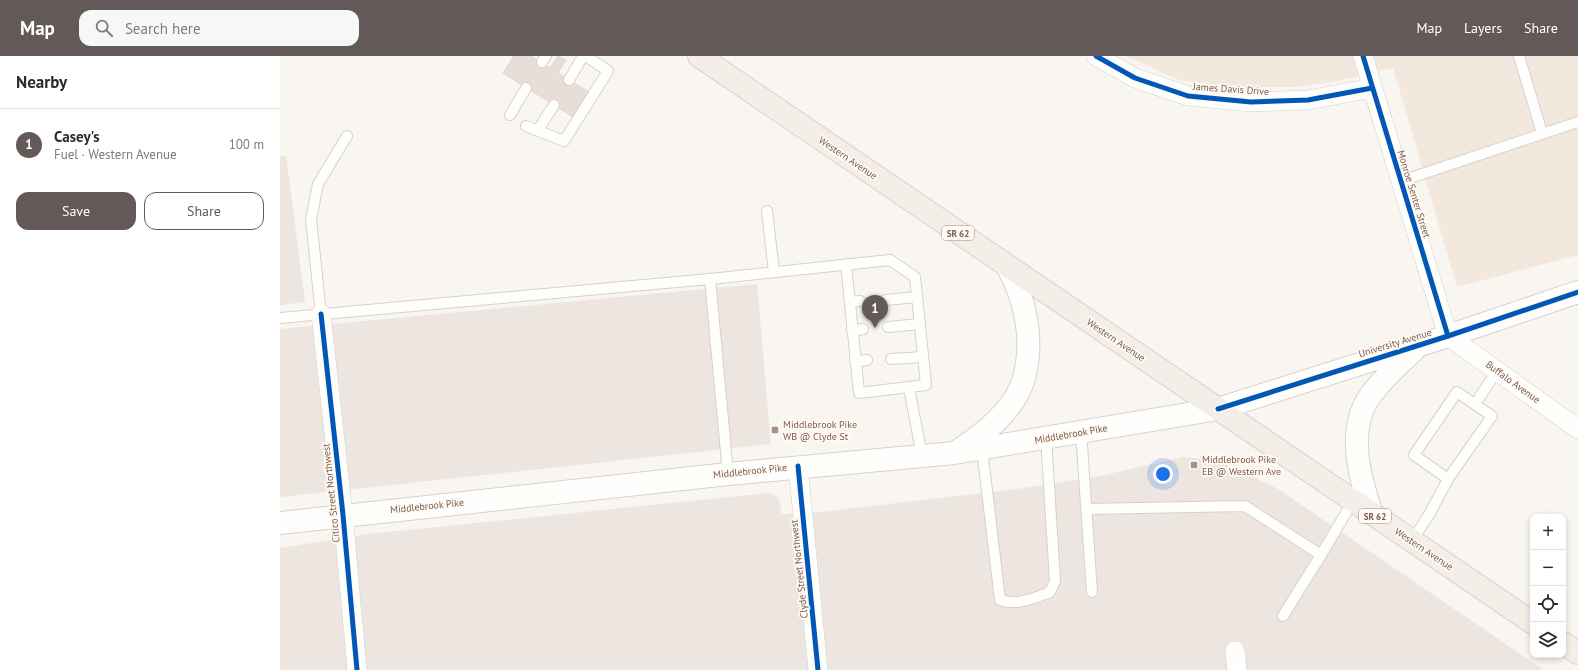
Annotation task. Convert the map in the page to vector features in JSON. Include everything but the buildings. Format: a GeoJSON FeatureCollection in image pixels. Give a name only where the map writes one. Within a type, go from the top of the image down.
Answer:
{"type":"FeatureCollection","features":[{"type":"Feature","properties":{"kind":"main road","name":"Western Avenue"},"geometry":{"type":"LineString","coordinates":[[699,56],[1532,622]]}},
{"type":"Feature","properties":{"kind":"main road"},"geometry":{"type":"LineString","coordinates":[[954,453],[989,429],[1001,416],[1024,379],[1028,345],[1027,323],[1023,302],[1015,279],[1007,266]]}},
{"type":"Feature","properties":{"kind":"main road","name":"University Avenue"},"geometry":{"type":"LineString","coordinates":[[1218,409],[1448,336],[1578,292]]}},
{"type":"Feature","properties":{"kind":"main road"},"geometry":{"type":"LineString","coordinates":[[1372,514],[1361,484],[1358,460],[1357,435],[1361,416],[1368,400],[1377,387],[1417,346]]}},
{"type":"Feature","properties":{"kind":"main road","name":"Middlebrook Pike"},"geometry":{"type":"LineString","coordinates":[[280,523],[798,466],[954,453],[1218,409]]}},
{"type":"Feature","properties":{"kind":"main road"},"geometry":{"type":"LineString","coordinates":[[1566,645],[1578,653]]}},
{"type":"Feature","properties":{"kind":"street","name":"James Davis Drive"},"geometry":{"type":"LineString","coordinates":[[1096,56],[1135,78],[1188,96],[1250,102],[1308,100],[1372,88]]}},
{"type":"Feature","properties":{"kind":"street","name":"Monroe Senter Street"},"geometry":{"type":"LineString","coordinates":[[1363,56],[1448,336]]}},
{"type":"Feature","properties":{"kind":"street","name":"Citico Street Northwest"},"geometry":{"type":"LineString","coordinates":[[321,314],[343,515],[357,670]]}},
{"type":"Feature","properties":{"kind":"street","name":"Buffalo Avenue"},"geometry":{"type":"LineString","coordinates":[[1448,336],[1578,429]]}},
{"type":"Feature","properties":{"kind":"street","name":"Clyde Street Northwest"},"geometry":{"type":"LineString","coordinates":[[798,466],[818,670]]}},
{"type":"Feature","properties":{"kind":"street"},"geometry":{"type":"LineString","coordinates":[[1235,651],[1237,670]]}},
{"type":"Feature","properties":{"kind":"lane"},"geometry":{"type":"LineString","coordinates":[[569,80],[583,56]]}},
{"type":"Feature","properties":{"kind":"lane"},"geometry":{"type":"LineString","coordinates":[[526,126],[564,141],[608,71],[586,56]]}},
{"type":"Feature","properties":{"kind":"lane"},"geometry":{"type":"LineString","coordinates":[[1519,56],[1542,133]]}},
{"type":"Feature","properties":{"kind":"lane"},"geometry":{"type":"LineString","coordinates":[[510,115],[526,88]]}},
{"type":"Feature","properties":{"kind":"lane"},"geometry":{"type":"LineString","coordinates":[[538,130],[554,105]]}},
{"type":"Feature","properties":{"kind":"lane"},"geometry":{"type":"LineString","coordinates":[[1401,180],[1578,122]]}},
{"type":"Feature","properties":{"kind":"lane"},"geometry":{"type":"LineString","coordinates":[[321,314],[311,219],[318,184],[347,136]]}},
{"type":"Feature","properties":{"kind":"lane"},"geometry":{"type":"LineString","coordinates":[[767,211],[774,272]]}},
{"type":"Feature","properties":{"kind":"lane"},"geometry":{"type":"LineString","coordinates":[[280,318],[710,279],[846,264],[890,260],[915,277],[926,385],[858,393],[852,331],[855,302],[846,264]]}},
{"type":"Feature","properties":{"kind":"lane"},"geometry":{"type":"LineString","coordinates":[[710,279],[728,474]]}},
{"type":"Feature","properties":{"kind":"lane"},"geometry":{"type":"LineString","coordinates":[[886,300],[917,297]]}},
{"type":"Feature","properties":{"kind":"lane"},"geometry":{"type":"LineString","coordinates":[[888,327],[920,324]]}},
{"type":"Feature","properties":{"kind":"lane"},"geometry":{"type":"LineString","coordinates":[[852,331],[863,329]]}},
{"type":"Feature","properties":{"kind":"lane"},"geometry":{"type":"LineString","coordinates":[[891,359],[923,357]]}},
{"type":"Feature","properties":{"kind":"lane"},"geometry":{"type":"LineString","coordinates":[[855,361],[867,360]]}},
{"type":"Feature","properties":{"kind":"lane"},"geometry":{"type":"LineString","coordinates":[[1475,404],[1497,371]]}},
{"type":"Feature","properties":{"kind":"lane"},"geometry":{"type":"LineString","coordinates":[[909,388],[922,456]]}},
{"type":"Feature","properties":{"kind":"lane"},"geometry":{"type":"LineString","coordinates":[[1412,541],[1430,513],[1448,479],[1492,416],[1457,392],[1414,455],[1448,479]]}},
{"type":"Feature","properties":{"kind":"lane"},"geometry":{"type":"LineString","coordinates":[[1081,431],[1092,592]]}},
{"type":"Feature","properties":{"kind":"lane"},"geometry":{"type":"LineString","coordinates":[[982,449],[1000,600],[1007,602],[1030,600],[1050,592],[1055,581],[1046,438]]}},
{"type":"Feature","properties":{"kind":"lane"},"geometry":{"type":"LineString","coordinates":[[1283,616],[1353,501]]}},
{"type":"Feature","properties":{"kind":"lane"},"geometry":{"type":"LineString","coordinates":[[1087,509],[1245,506],[1321,555]]}},
{"type":"Feature","properties":{"kind":"shaded area"},"geometry":{"type":"Polygon","coordinates":[[[1126,56],[1578,56],[1578,255],[1457,287],[1393,68],[1333,82],[1295,87],[1256,87],[1179,80],[1126,56]]]}},
{"type":"Feature","properties":{"kind":"shaded area"},"geometry":{"type":"Polygon","coordinates":[[[286,155],[305,302],[280,305],[280,156],[286,155]]]}},
{"type":"Feature","properties":{"kind":"shaded area"},"geometry":{"type":"Polygon","coordinates":[[[757,284],[771,444],[280,497],[280,329],[757,284]]]}},
{"type":"Feature","properties":{"kind":"shaded area"},"geometry":{"type":"Polygon","coordinates":[[[1183,457],[1214,460],[1237,469],[1278,489],[1544,670],[280,670],[280,548],[368,534],[770,493],[779,498],[782,514],[820,512],[1017,489],[1100,476],[1183,457]]]}},
{"type":"Feature","properties":{"kind":"cycle path"},"geometry":{"type":"LineString","coordinates":[[1096,56],[1135,78],[1188,96],[1251,102],[1308,100],[1372,88]]}},
{"type":"Feature","properties":{"kind":"cycle path"},"geometry":{"type":"LineString","coordinates":[[1363,56],[1448,336]]}},
{"type":"Feature","properties":{"kind":"cycle path"},"geometry":{"type":"LineString","coordinates":[[1218,409],[1448,336],[1578,292]]}},
{"type":"Feature","properties":{"kind":"cycle path"},"geometry":{"type":"LineString","coordinates":[[321,314],[343,515],[357,670]]}},
{"type":"Feature","properties":{"kind":"cycle path"},"geometry":{"type":"LineString","coordinates":[[798,466],[818,670]]}},
{"type":"Feature","properties":{"kind":"place","name":"Casey's"},"geometry":{"type":"Point","coordinates":[875,328]}},
{"type":"Feature","properties":{"kind":"place","name":"Middlebrook Pike WB @ Clyde St"},"geometry":{"type":"Point","coordinates":[775,430]}},
{"type":"Feature","properties":{"kind":"place","name":"Middlebrook Pike EB @ Western Ave"},"geometry":{"type":"Point","coordinates":[1194,465]}}]}
